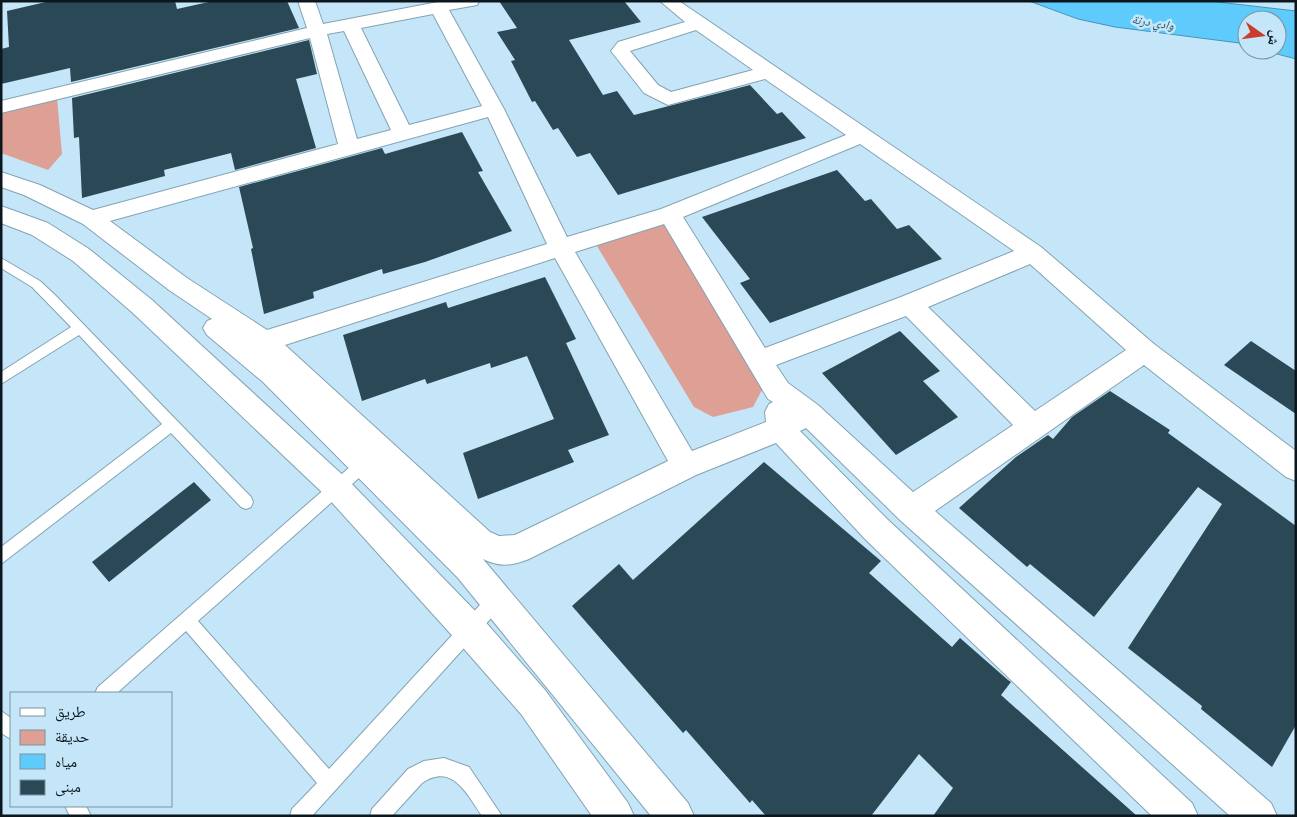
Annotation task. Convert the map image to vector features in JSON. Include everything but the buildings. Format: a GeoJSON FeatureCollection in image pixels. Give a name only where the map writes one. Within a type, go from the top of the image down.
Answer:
{"type":"FeatureCollection","features":[{"type":"Feature","properties":{"kind":"street"},"geometry":{"type":"LineString","coordinates":[[306,1],[317,31],[349,148]]}},
{"type":"Feature","properties":{"kind":"street"},"geometry":{"type":"LineString","coordinates":[[1,107],[317,31],[471,1]]}},
{"type":"Feature","properties":{"kind":"street"},"geometry":{"type":"LineString","coordinates":[[668,1],[698,24],[1033,252],[1145,351],[1296,468]]}},
{"type":"Feature","properties":{"kind":"street"},"geometry":{"type":"LineString","coordinates":[[439,8],[494,109],[562,248],[686,466]]}},
{"type":"Feature","properties":{"kind":"street"},"geometry":{"type":"LineString","coordinates":[[350,24],[404,133]]}},
{"type":"Feature","properties":{"kind":"street"},"geometry":{"type":"LineString","coordinates":[[698,24],[624,46],[620,51],[651,89],[668,99],[768,72]]}},
{"type":"Feature","properties":{"kind":"street"},"geometry":{"type":"LineString","coordinates":[[90,218],[494,109]]}},
{"type":"Feature","properties":{"kind":"street"},"geometry":{"type":"LineString","coordinates":[[264,341],[669,214],[862,136]]}},
{"type":"Feature","properties":{"kind":"street"},"geometry":{"type":"LineString","coordinates":[[1,179],[32,190],[90,218],[178,284],[264,341],[479,542],[498,551],[518,550],[686,466],[780,429],[808,413]]}},
{"type":"Feature","properties":{"kind":"street"},"geometry":{"type":"LineString","coordinates":[[1,191],[30,199],[104,238],[272,374],[469,567],[675,816]]}},
{"type":"Feature","properties":{"kind":"street"},"geometry":{"type":"LineString","coordinates":[[1,214],[40,229],[81,255],[143,307],[336,488],[470,630],[533,702],[615,816]]}},
{"type":"Feature","properties":{"kind":"street"},"geometry":{"type":"LineString","coordinates":[[669,214],[778,391],[808,413],[911,510],[1258,816]]}},
{"type":"Feature","properties":{"kind":"street"},"geometry":{"type":"LineString","coordinates":[[759,362],[910,304],[1033,252]]}},
{"type":"Feature","properties":{"kind":"street"},"geometry":{"type":"LineString","coordinates":[[910,304],[1033,427]]}},
{"type":"Feature","properties":{"kind":"street"},"geometry":{"type":"LineString","coordinates":[[911,510],[1145,351]]}},
{"type":"Feature","properties":{"kind":"street"},"geometry":{"type":"LineString","coordinates":[[778,391],[780,429],[876,529],[1178,816]]}},
{"type":"Feature","properties":{"kind":"lane"},"geometry":{"type":"LineString","coordinates":[[1,262],[36,284],[246,502]]}},
{"type":"Feature","properties":{"kind":"lane"},"geometry":{"type":"LineString","coordinates":[[1,379],[80,328]]}},
{"type":"Feature","properties":{"kind":"lane"},"geometry":{"type":"LineString","coordinates":[[1,557],[172,424]]}},
{"type":"Feature","properties":{"kind":"lane"},"geometry":{"type":"LineString","coordinates":[[105,692],[364,464]]}},
{"type":"Feature","properties":{"kind":"lane"},"geometry":{"type":"LineString","coordinates":[[299,816],[496,600]]}},
{"type":"Feature","properties":{"kind":"lane"},"geometry":{"type":"LineString","coordinates":[[187,620],[329,782]]}},
{"type":"Feature","properties":{"kind":"lane"},"geometry":{"type":"LineString","coordinates":[[1,720],[10,729]]}},
{"type":"Feature","properties":{"kind":"lane"},"geometry":{"type":"LineString","coordinates":[[379,816],[415,776],[429,769],[444,767],[463,773],[493,816]]}},
{"type":"Feature","properties":{"kind":"green space"},"geometry":{"type":"Polygon","coordinates":[[[57,98],[62,154],[48,170],[1,153],[1,112],[57,98]]]}},
{"type":"Feature","properties":{"kind":"green space"},"geometry":{"type":"Polygon","coordinates":[[[667,221],[764,386],[753,407],[713,417],[694,407],[597,246],[667,221]]]}},
{"type":"Feature","properties":{"kind":"water","name":"وادي درنة"},"geometry":{"type":"Polygon","coordinates":[[[1029,1],[1209,1],[1296,11],[1296,59],[1287,57],[1287,10],[1237,10],[1237,43],[1115,27],[1078,19],[1029,1]]]}}]}
